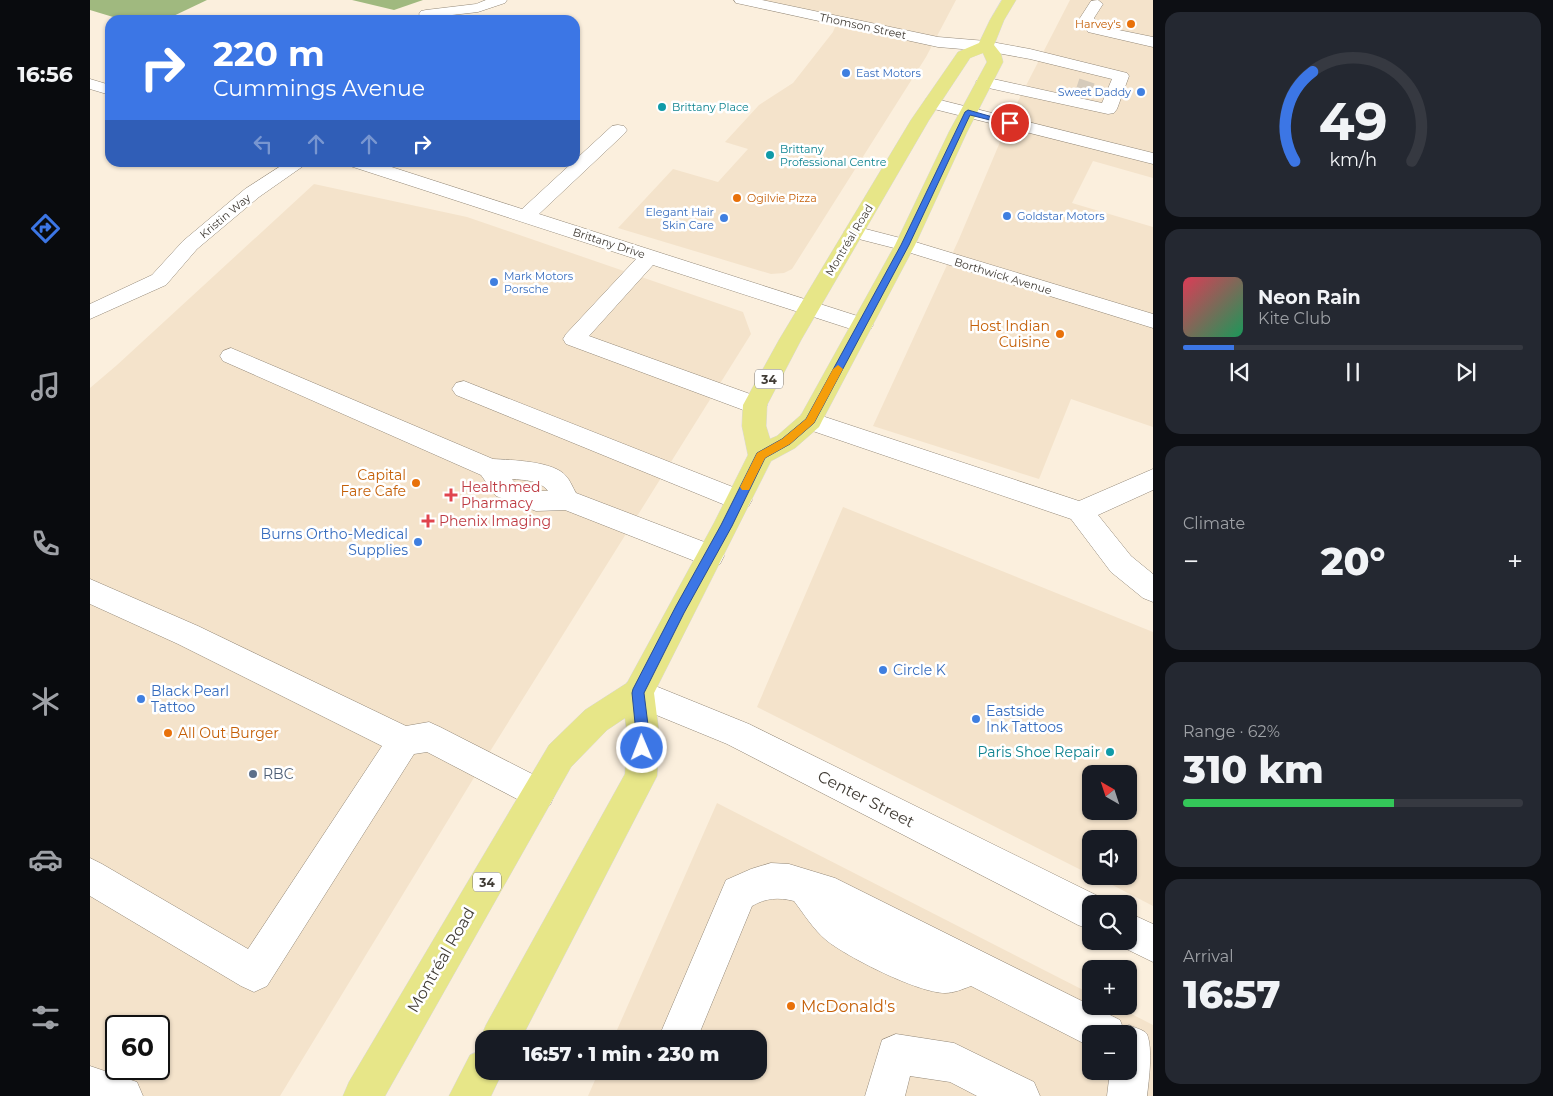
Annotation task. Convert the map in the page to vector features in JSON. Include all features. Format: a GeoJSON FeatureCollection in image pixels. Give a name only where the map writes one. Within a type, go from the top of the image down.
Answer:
{"type":"FeatureCollection","features":[{"type":"Feature","properties":{"kind":"main road"},"geometry":{"type":"LineString","coordinates":[[505,1030],[641,776],[643,733],[638,693],[761,455],[786,442],[810,421],[905,245],[968,112],[995,62],[993,54],[986,46],[1009,0]]}},
{"type":"Feature","properties":{"kind":"main road","name":"Montréal Road"},"geometry":{"type":"LineString","coordinates":[[761,455],[754,426],[755,405],[809,308],[932,103],[964,55],[986,46]]}},
{"type":"Feature","properties":{"kind":"main road","name":"Montréal Road"},"geometry":{"type":"LineString","coordinates":[[363,1096],[560,756],[596,720],[638,693]]}},
{"type":"Feature","properties":{"kind":"main road"},"geometry":{"type":"LineString","coordinates":[[469,1096],[478,1080]]}},
{"type":"Feature","properties":{"kind":"street"},"geometry":{"type":"LineString","coordinates":[[426,14],[478,8],[500,0]]}},
{"type":"Feature","properties":{"kind":"street","name":"Thomson Street"},"geometry":{"type":"LineString","coordinates":[[741,0],[938,42],[986,46],[1063,62],[1085,86],[1050,96]]}},
{"type":"Feature","properties":{"kind":"street"},"geometry":{"type":"LineString","coordinates":[[1096,4],[1087,18],[1093,29],[1153,42]]}},
{"type":"Feature","properties":{"kind":"street"},"geometry":{"type":"LineString","coordinates":[[1038,130],[1045,119],[1050,96],[1063,62]]}},
{"type":"Feature","properties":{"kind":"street"},"geometry":{"type":"LineString","coordinates":[[984,82],[1050,96]]}},
{"type":"Feature","properties":{"kind":"street"},"geometry":{"type":"LineString","coordinates":[[90,84],[105,88]]}},
{"type":"Feature","properties":{"kind":"street"},"geometry":{"type":"LineString","coordinates":[[932,103],[1153,158]]}},
{"type":"Feature","properties":{"kind":"street"},"geometry":{"type":"LineString","coordinates":[[580,166],[618,130]]}},
{"type":"Feature","properties":{"kind":"street","name":"Kristin Way"},"geometry":{"type":"LineString","coordinates":[[90,312],[158,280],[190,245],[245,198],[292,167]]}},
{"type":"Feature","properties":{"kind":"street","name":"Brittany Drive"},"geometry":{"type":"LineString","coordinates":[[372,167],[862,325]]}},
{"type":"Feature","properties":{"kind":"street"},"geometry":{"type":"LineString","coordinates":[[526,216],[578,167]]}},
{"type":"Feature","properties":{"kind":"street","name":"Borthwick Avenue"},"geometry":{"type":"LineString","coordinates":[[854,232],[905,245],[1153,321]]}},
{"type":"Feature","properties":{"kind":"street"},"geometry":{"type":"LineString","coordinates":[[650,256],[574,338],[755,405]]}},
{"type":"Feature","properties":{"kind":"street"},"geometry":{"type":"LineString","coordinates":[[231,356],[490,468],[505,489],[536,501],[567,500],[710,556]]}},
{"type":"Feature","properties":{"kind":"street"},"geometry":{"type":"LineString","coordinates":[[464,389],[739,500]]}},
{"type":"Feature","properties":{"kind":"street"},"geometry":{"type":"LineString","coordinates":[[810,421],[1080,512],[1121,564],[1153,590]]}},
{"type":"Feature","properties":{"kind":"street"},"geometry":{"type":"LineString","coordinates":[[1080,512],[1153,479]]}},
{"type":"Feature","properties":{"kind":"street"},"geometry":{"type":"LineString","coordinates":[[90,591],[188,635],[404,741],[429,737],[538,794]]}},
{"type":"Feature","properties":{"kind":"street","name":"Center Street"},"geometry":{"type":"LineString","coordinates":[[638,693],[732,730],[1082,907]]}},
{"type":"Feature","properties":{"kind":"street"},"geometry":{"type":"LineString","coordinates":[[90,876],[254,973],[404,741]]}},
{"type":"Feature","properties":{"kind":"street"},"geometry":{"type":"LineString","coordinates":[[681,1030],[739,893],[757,882],[768,879],[794,882],[822,891],[1088,1025]]}},
{"type":"Feature","properties":{"kind":"street"},"geometry":{"type":"LineString","coordinates":[[1137,936],[1153,944]]}},
{"type":"Feature","properties":{"kind":"street"},"geometry":{"type":"LineString","coordinates":[[885,1096],[896,1054],[954,1063],[1020,1096]]}},
{"type":"Feature","properties":{"kind":"street"},"geometry":{"type":"LineString","coordinates":[[1127,1096],[1129,1080]]}},
{"type":"Feature","properties":{"kind":"street"},"geometry":{"type":"LineString","coordinates":[[90,1086],[123,1096]]}},
{"type":"Feature","properties":{"kind":"shaded area"},"geometry":{"type":"Polygon","coordinates":[[[757,0],[956,0],[926,57],[792,269],[784,273],[771,274],[618,228],[673,169],[718,182],[748,149],[725,142],[759,105],[793,83],[833,32],[839,17],[757,0]]]}},
{"type":"Feature","properties":{"kind":"shaded area"},"geometry":{"type":"Polygon","coordinates":[[[1070,0],[1153,0],[1153,178],[1093,161],[1072,203],[1153,227],[1153,427],[1071,399],[1039,479],[873,426],[959,239],[1014,109],[1070,0]]]}},
{"type":"Feature","properties":{"kind":"shaded area"},"geometry":{"type":"Polygon","coordinates":[[[314,184],[467,217],[743,312],[751,334],[489,753],[280,1096],[90,1096],[90,388],[314,184]]]}},
{"type":"Feature","properties":{"kind":"shaded area"},"geometry":{"type":"Polygon","coordinates":[[[843,507],[1153,632],[1153,906],[1137,898],[1137,895],[1132,895],[1112,885],[1137,885],[1137,830],[1082,830],[1082,870],[757,707],[843,507]]]}},
{"type":"Feature","properties":{"kind":"shaded area"},"geometry":{"type":"Polygon","coordinates":[[[717,803],[1082,989],[1082,1015],[1134,1015],[1153,1025],[1153,1096],[588,1096],[595,1080],[767,1080],[767,1030],[617,1030],[717,803]]]}},
{"type":"Feature","properties":{"kind":"green space"},"geometry":{"type":"Polygon","coordinates":[[[90,0],[207,0],[176,15],[106,15],[90,10],[90,0]]]}},
{"type":"Feature","properties":{"kind":"green space"},"geometry":{"type":"Polygon","coordinates":[[[352,0],[423,0],[394,10],[352,0]]]}},
{"type":"Feature","properties":{"kind":"tunnel"},"geometry":{"type":"LineString","coordinates":[[1083,93],[1087,81]]}},
{"type":"Feature","properties":{"kind":"slow traffic"},"geometry":{"type":"LineString","coordinates":[[745,487],[761,455],[786,442],[810,421],[838,369]]}},
{"type":"Feature","properties":{"kind":"place","name":"Harvey's"},"geometry":{"type":"Point","coordinates":[1131,24]}},
{"type":"Feature","properties":{"kind":"place","name":"East Motors"},"geometry":{"type":"Point","coordinates":[846,73]}},
{"type":"Feature","properties":{"kind":"place","name":"Sweet Daddy"},"geometry":{"type":"Point","coordinates":[1141,92]}},
{"type":"Feature","properties":{"kind":"place","name":"Brittany Place"},"geometry":{"type":"Point","coordinates":[662,107]}},
{"type":"Feature","properties":{"kind":"place","name":"Brittany Professional Centre"},"geometry":{"type":"Point","coordinates":[770,155]}},
{"type":"Feature","properties":{"kind":"place","name":"Ogilvie Pizza"},"geometry":{"type":"Point","coordinates":[737,198]}},
{"type":"Feature","properties":{"kind":"place","name":"Goldstar Motors"},"geometry":{"type":"Point","coordinates":[1007,216]}},
{"type":"Feature","properties":{"kind":"place","name":"Elegant Hair Skin Care"},"geometry":{"type":"Point","coordinates":[724,218]}},
{"type":"Feature","properties":{"kind":"place","name":"Mark Motors Porsche"},"geometry":{"type":"Point","coordinates":[494,282]}},
{"type":"Feature","properties":{"kind":"place","name":"Host Indian Cuisine"},"geometry":{"type":"Point","coordinates":[1060,334]}},
{"type":"Feature","properties":{"kind":"place","name":"Capital Fare Cafe"},"geometry":{"type":"Point","coordinates":[416,483]}},
{"type":"Feature","properties":{"kind":"place","name":"Healthmed Pharmacy"},"geometry":{"type":"Point","coordinates":[451,495]}},
{"type":"Feature","properties":{"kind":"place","name":"Phenix Imaging"},"geometry":{"type":"Point","coordinates":[428,521]}},
{"type":"Feature","properties":{"kind":"place","name":"Burns Ortho-Medical Supplies"},"geometry":{"type":"Point","coordinates":[418,542]}},
{"type":"Feature","properties":{"kind":"place","name":"Circle K"},"geometry":{"type":"Point","coordinates":[883,670]}},
{"type":"Feature","properties":{"kind":"place","name":"Black Pearl Tattoo"},"geometry":{"type":"Point","coordinates":[141,699]}},
{"type":"Feature","properties":{"kind":"place","name":"Eastside Ink Tattoos"},"geometry":{"type":"Point","coordinates":[976,719]}},
{"type":"Feature","properties":{"kind":"place","name":"All Out Burger"},"geometry":{"type":"Point","coordinates":[168,733]}},
{"type":"Feature","properties":{"kind":"place","name":"Paris Shoe Repair"},"geometry":{"type":"Point","coordinates":[1110,752]}},
{"type":"Feature","properties":{"kind":"place","name":"RBC"},"geometry":{"type":"Point","coordinates":[253,774]}},
{"type":"Feature","properties":{"kind":"place","name":"McDonald's"},"geometry":{"type":"Point","coordinates":[791,1006]}},
{"type":"Feature","properties":{"kind":"route"},"geometry":{"type":"LineString","coordinates":[[642,748],[643,733],[638,693],[680,610],[726,526],[761,455],[786,442],[810,421],[905,245],[968,112],[1010,123]]}}]}
